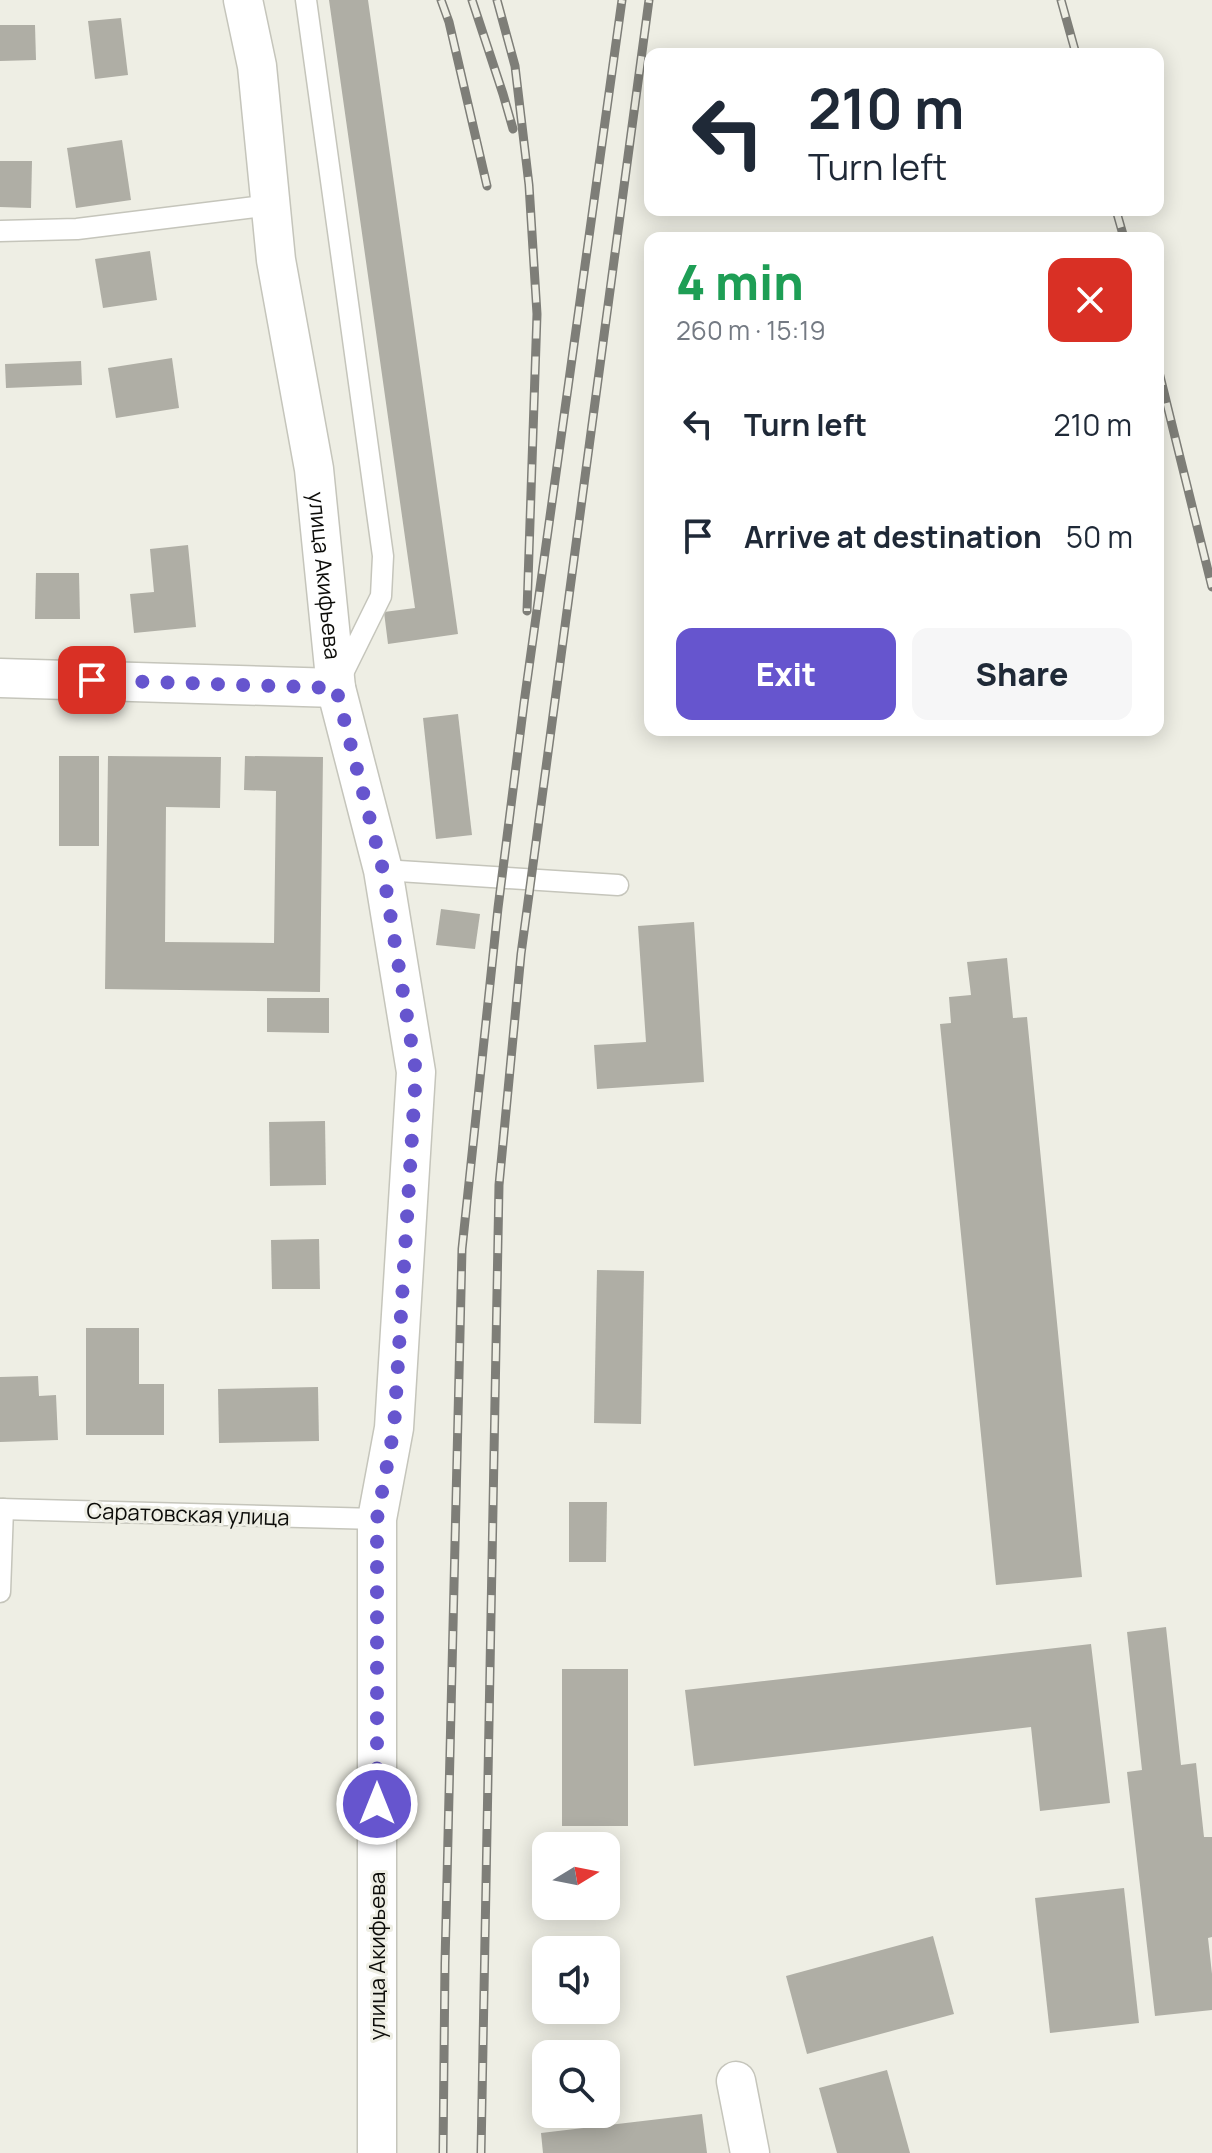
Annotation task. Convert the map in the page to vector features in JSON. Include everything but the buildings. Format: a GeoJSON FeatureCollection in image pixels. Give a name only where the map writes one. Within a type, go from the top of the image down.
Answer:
{"type":"FeatureCollection","features":[{"type":"Feature","properties":{"kind":"street","name":"улица Акифьева"},"geometry":{"type":"LineString","coordinates":[[243,0],[257,66],[276,260],[314,469],[336,688],[383,870],[416,1072],[394,1428],[377,1519],[377,2153]]}},
{"type":"Feature","properties":{"kind":"street"},"geometry":{"type":"LineString","coordinates":[[0,678],[336,688]]}},
{"type":"Feature","properties":{"kind":"street"},"geometry":{"type":"LineString","coordinates":[[736,2081],[750,2153]]}},
{"type":"Feature","properties":{"kind":"lane"},"geometry":{"type":"LineString","coordinates":[[306,0],[383,556],[381,596],[336,688]]}},
{"type":"Feature","properties":{"kind":"lane"},"geometry":{"type":"LineString","coordinates":[[0,231],[77,229],[271,205]]}},
{"type":"Feature","properties":{"kind":"lane"},"geometry":{"type":"LineString","coordinates":[[383,870],[618,885]]}},
{"type":"Feature","properties":{"kind":"lane"},"geometry":{"type":"LineString","coordinates":[[0,1592],[2,1509]]}},
{"type":"Feature","properties":{"kind":"lane","name":"Саратовская улица"},"geometry":{"type":"LineString","coordinates":[[2,1509],[377,1519]]}},
{"type":"Feature","properties":{"kind":"railway"},"geometry":{"type":"LineString","coordinates":[[441,0],[449,22],[487,186]]}},
{"type":"Feature","properties":{"kind":"railway"},"geometry":{"type":"LineString","coordinates":[[472,0],[513,129]]}},
{"type":"Feature","properties":{"kind":"railway"},"geometry":{"type":"LineString","coordinates":[[497,0],[515,66],[529,185],[537,314],[527,611]]}},
{"type":"Feature","properties":{"kind":"railway"},"geometry":{"type":"LineString","coordinates":[[443,2153],[462,1249],[498,908],[524,703],[622,0]]}},
{"type":"Feature","properties":{"kind":"railway"},"geometry":{"type":"LineString","coordinates":[[481,2153],[499,1185],[521,954],[649,0]]}},
{"type":"Feature","properties":{"kind":"railway"},"geometry":{"type":"LineString","coordinates":[[1061,0],[1074,48]]}},
{"type":"Feature","properties":{"kind":"railway"},"geometry":{"type":"LineString","coordinates":[[1118,216],[1122,232]]}},
{"type":"Feature","properties":{"kind":"railway"},"geometry":{"type":"LineString","coordinates":[[1164,392],[1212,587]]}},
{"type":"Feature","properties":{"kind":"route"},"geometry":{"type":"LineString","coordinates":[[92,680],[336,688],[383,870],[416,1072],[394,1428],[377,1519],[377,1804]]}}]}
